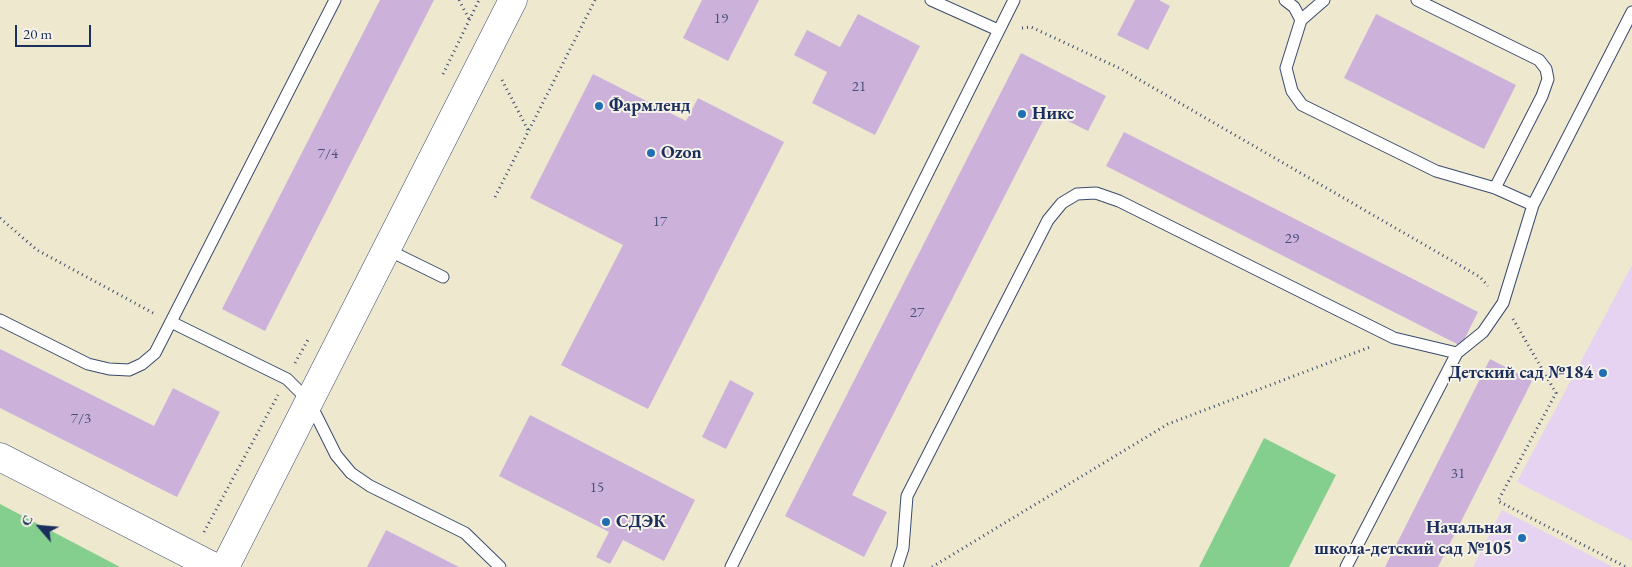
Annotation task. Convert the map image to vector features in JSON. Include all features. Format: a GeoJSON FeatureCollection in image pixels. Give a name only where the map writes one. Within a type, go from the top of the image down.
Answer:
{"type":"FeatureCollection","features":[{"type":"Feature","properties":{"kind":"street"},"geometry":{"type":"LineString","coordinates":[[225,567],[513,0]]}},
{"type":"Feature","properties":{"kind":"street"},"geometry":{"type":"LineString","coordinates":[[0,457],[214,567]]}},
{"type":"Feature","properties":{"kind":"lane"},"geometry":{"type":"LineString","coordinates":[[0,320],[88,364],[108,369],[129,370],[142,364],[155,353],[334,0]]}},
{"type":"Feature","properties":{"kind":"lane"},"geometry":{"type":"LineString","coordinates":[[932,0],[963,16],[998,30]]}},
{"type":"Feature","properties":{"kind":"lane"},"geometry":{"type":"LineString","coordinates":[[731,567],[1014,0]]}},
{"type":"Feature","properties":{"kind":"lane"},"geometry":{"type":"LineString","coordinates":[[1285,0],[1294,7],[1301,20]]}},
{"type":"Feature","properties":{"kind":"lane"},"geometry":{"type":"LineString","coordinates":[[1324,0],[1301,20],[1286,68],[1292,91],[1302,104],[1436,171],[1495,188],[1533,206]]}},
{"type":"Feature","properties":{"kind":"lane"},"geometry":{"type":"LineString","coordinates":[[1417,0],[1539,60],[1546,69],[1548,79],[1542,96],[1495,188]]}},
{"type":"Feature","properties":{"kind":"lane"},"geometry":{"type":"LineString","coordinates":[[1346,567],[1457,354],[1483,332],[1503,303],[1533,206],[1632,12]]}},
{"type":"Feature","properties":{"kind":"lane"},"geometry":{"type":"LineString","coordinates":[[897,567],[903,548],[907,496],[1048,220],[1062,203],[1077,194],[1096,193],[1118,201],[1394,338],[1457,354]]}},
{"type":"Feature","properties":{"kind":"lane"},"geometry":{"type":"LineString","coordinates":[[386,249],[443,277]]}},
{"type":"Feature","properties":{"kind":"lane"},"geometry":{"type":"LineString","coordinates":[[171,322],[287,379],[309,401],[336,456],[351,473],[370,486],[465,533],[500,567]]}},
{"type":"Feature","properties":{"kind":"path"},"geometry":{"type":"LineString","coordinates":[[439,82],[479,0]]}},
{"type":"Feature","properties":{"kind":"path"},"geometry":{"type":"LineString","coordinates":[[495,197],[595,0]]}},
{"type":"Feature","properties":{"kind":"path"},"geometry":{"type":"LineString","coordinates":[[998,30],[1030,27],[1122,69],[1480,277],[1503,303],[1556,393],[1498,501],[1626,567]]}},
{"type":"Feature","properties":{"kind":"path"},"geometry":{"type":"LineString","coordinates":[[0,218],[37,250],[171,322]]}},
{"type":"Feature","properties":{"kind":"path"},"geometry":{"type":"LineString","coordinates":[[204,532],[310,336]]}},
{"type":"Feature","properties":{"kind":"path"},"geometry":{"type":"LineString","coordinates":[[932,567],[1168,424],[1394,338]]}},
{"type":"Feature","properties":{"kind":"shaded area","name":"Детский сад №184"},"geometry":{"type":"Polygon","coordinates":[[[1632,265],[1632,541],[1517,482],[1632,265]]]}},
{"type":"Feature","properties":{"kind":"shaded area","name":"Начальная школа-детский сад №105"},"geometry":{"type":"Polygon","coordinates":[[[1502,510],[1613,567],[1473,567],[1502,510]]]}},
{"type":"Feature","properties":{"kind":"green space"},"geometry":{"type":"Polygon","coordinates":[[[1264,438],[1336,475],[1289,567],[1199,567],[1264,438]]]}},
{"type":"Feature","properties":{"kind":"green space"},"geometry":{"type":"Polygon","coordinates":[[[0,504],[120,567],[0,567],[0,504]]]}},
{"type":"Feature","properties":{"kind":"building"},"geometry":{"type":"Polygon","coordinates":[[[380,0],[434,0],[265,331],[222,309],[380,0]]]}},
{"type":"Feature","properties":{"kind":"building"},"geometry":{"type":"Polygon","coordinates":[[[702,0],[759,0],[728,61],[683,38],[702,0]]]}},
{"type":"Feature","properties":{"kind":"building"},"geometry":{"type":"Polygon","coordinates":[[[1135,0],[1159,0],[1170,6],[1148,50],[1117,35],[1135,0]]]}},
{"type":"Feature","properties":{"kind":"building"},"geometry":{"type":"Polygon","coordinates":[[[858,14],[920,46],[875,135],[812,103],[827,72],[794,55],[807,30],[840,47],[858,14]]]}},
{"type":"Feature","properties":{"kind":"building"},"geometry":{"type":"Polygon","coordinates":[[[1376,14],[1516,85],[1484,149],[1344,78],[1376,14]]]}},
{"type":"Feature","properties":{"kind":"building"},"geometry":{"type":"Polygon","coordinates":[[[1021,53],[1106,96],[1088,131],[1048,111],[852,495],[887,512],[864,557],[785,516],[1021,53]]]}},
{"type":"Feature","properties":{"kind":"building"},"geometry":{"type":"Polygon","coordinates":[[[593,74],[686,121],[698,98],[784,142],[648,409],[561,365],[623,245],[530,198],[593,74]]]}},
{"type":"Feature","properties":{"kind":"building"},"geometry":{"type":"Polygon","coordinates":[[[1124,132],[1478,312],[1461,346],[1106,166],[1124,132]]]}},
{"type":"Feature","properties":{"kind":"building"},"geometry":{"type":"Polygon","coordinates":[[[0,349],[154,426],[173,388],[220,412],[177,497],[0,408],[0,349]]]}},
{"type":"Feature","properties":{"kind":"building"},"geometry":{"type":"Polygon","coordinates":[[[1490,359],[1532,381],[1438,567],[1385,567],[1490,359]]]}},
{"type":"Feature","properties":{"kind":"building"},"geometry":{"type":"Polygon","coordinates":[[[730,380],[754,393],[726,449],[702,437],[730,380]]]}},
{"type":"Feature","properties":{"kind":"building"},"geometry":{"type":"Polygon","coordinates":[[[530,415],[695,500],[664,561],[623,540],[610,564],[596,557],[609,532],[499,476],[530,415]]]}},
{"type":"Feature","properties":{"kind":"building"},"geometry":{"type":"Polygon","coordinates":[[[386,530],[459,567],[367,567],[386,530]]]}},
{"type":"Feature","properties":{"kind":"place","name":"Фармленд"},"geometry":{"type":"Point","coordinates":[599,106]}},
{"type":"Feature","properties":{"kind":"place","name":"Никс"},"geometry":{"type":"Point","coordinates":[1022,114]}},
{"type":"Feature","properties":{"kind":"place","name":"Ozon"},"geometry":{"type":"Point","coordinates":[651,153]}},
{"type":"Feature","properties":{"kind":"place","name":"Детский сад №184"},"geometry":{"type":"Point","coordinates":[1603,373]}},
{"type":"Feature","properties":{"kind":"place","name":"СДЭК"},"geometry":{"type":"Point","coordinates":[606,522]}},
{"type":"Feature","properties":{"kind":"place","name":"Начальная школа-детский сад №105"},"geometry":{"type":"Point","coordinates":[1522,538]}}]}
